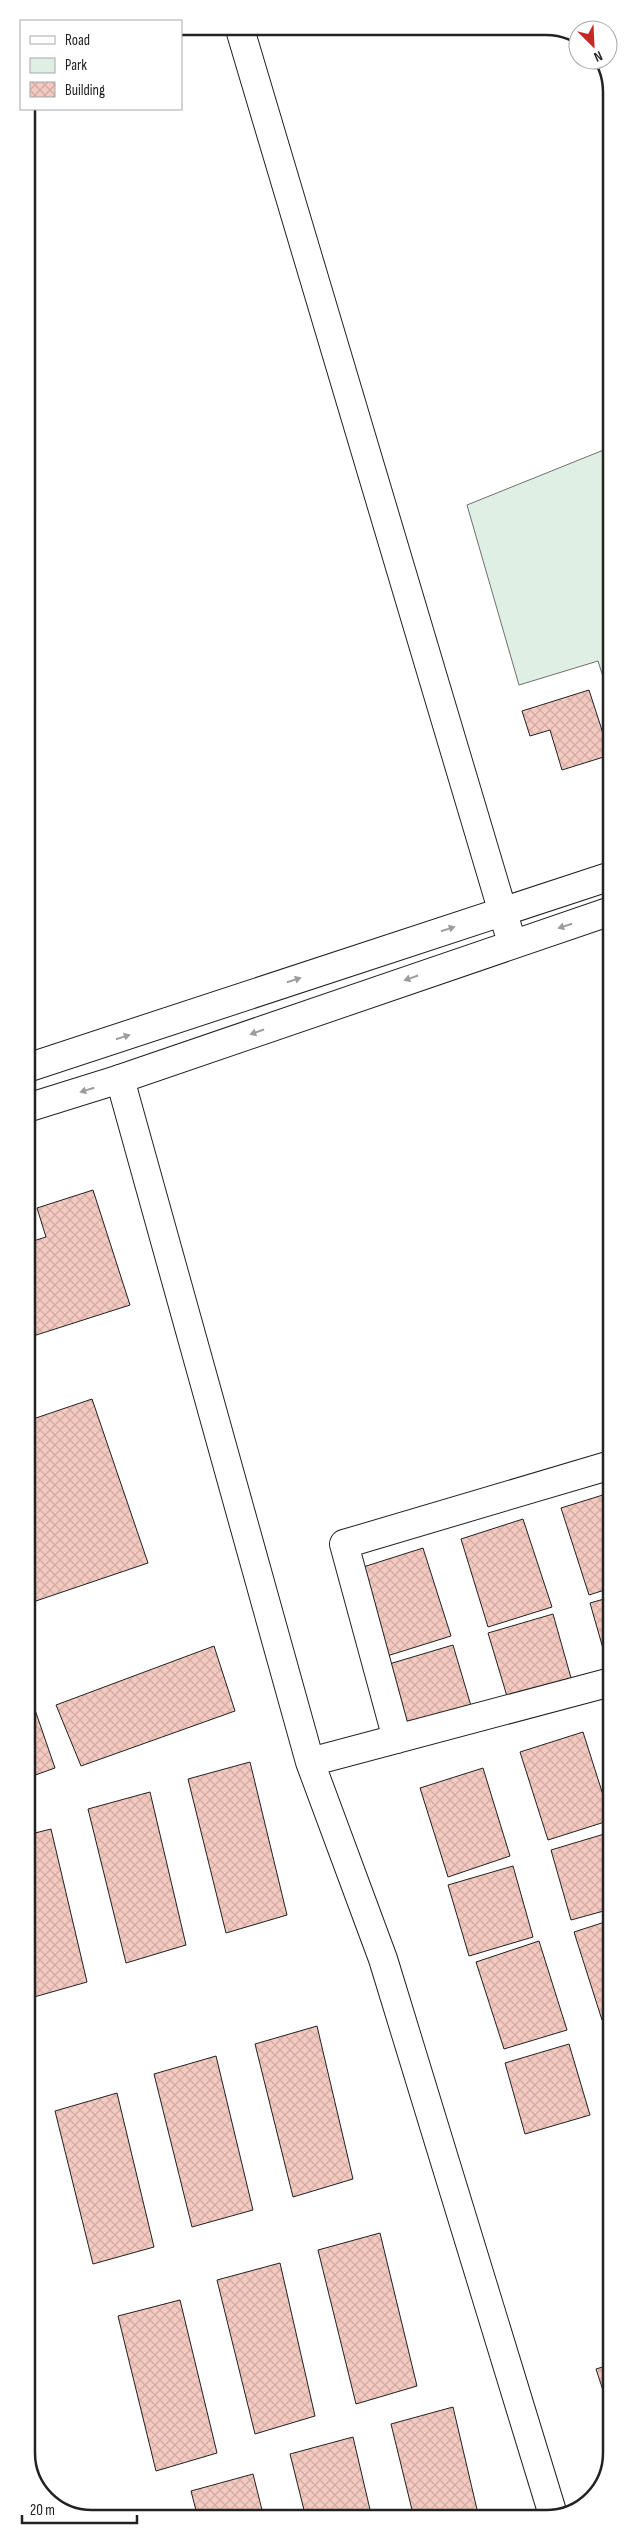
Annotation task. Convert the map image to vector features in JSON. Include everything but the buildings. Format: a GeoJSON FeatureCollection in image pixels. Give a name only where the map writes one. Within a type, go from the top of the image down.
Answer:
{"type":"FeatureCollection","features":[{"type":"Feature","properties":{"kind":"street"},"geometry":{"type":"LineString","coordinates":[[242,35],[501,912],[512,943]]}},
{"type":"Feature","properties":{"kind":"street"},"geometry":{"type":"LineString","coordinates":[[35,1065],[603,879]]}},
{"type":"Feature","properties":{"kind":"street"},"geometry":{"type":"LineString","coordinates":[[35,1106],[120,1079],[512,943],[603,914]]}},
{"type":"Feature","properties":{"kind":"street"},"geometry":{"type":"LineString","coordinates":[[120,1079],[310,1762],[383,1959],[551,2510]]}},
{"type":"Feature","properties":{"kind":"street"},"geometry":{"type":"LineString","coordinates":[[397,1739],[344,1544],[603,1467]]}},
{"type":"Feature","properties":{"kind":"street"},"geometry":{"type":"LineString","coordinates":[[310,1762],[603,1684]]}},
{"type":"Feature","properties":{"kind":"green space"},"geometry":{"type":"Polygon","coordinates":[[[603,450],[603,677],[598,661],[519,685],[467,505],[603,450]]]}}]}
